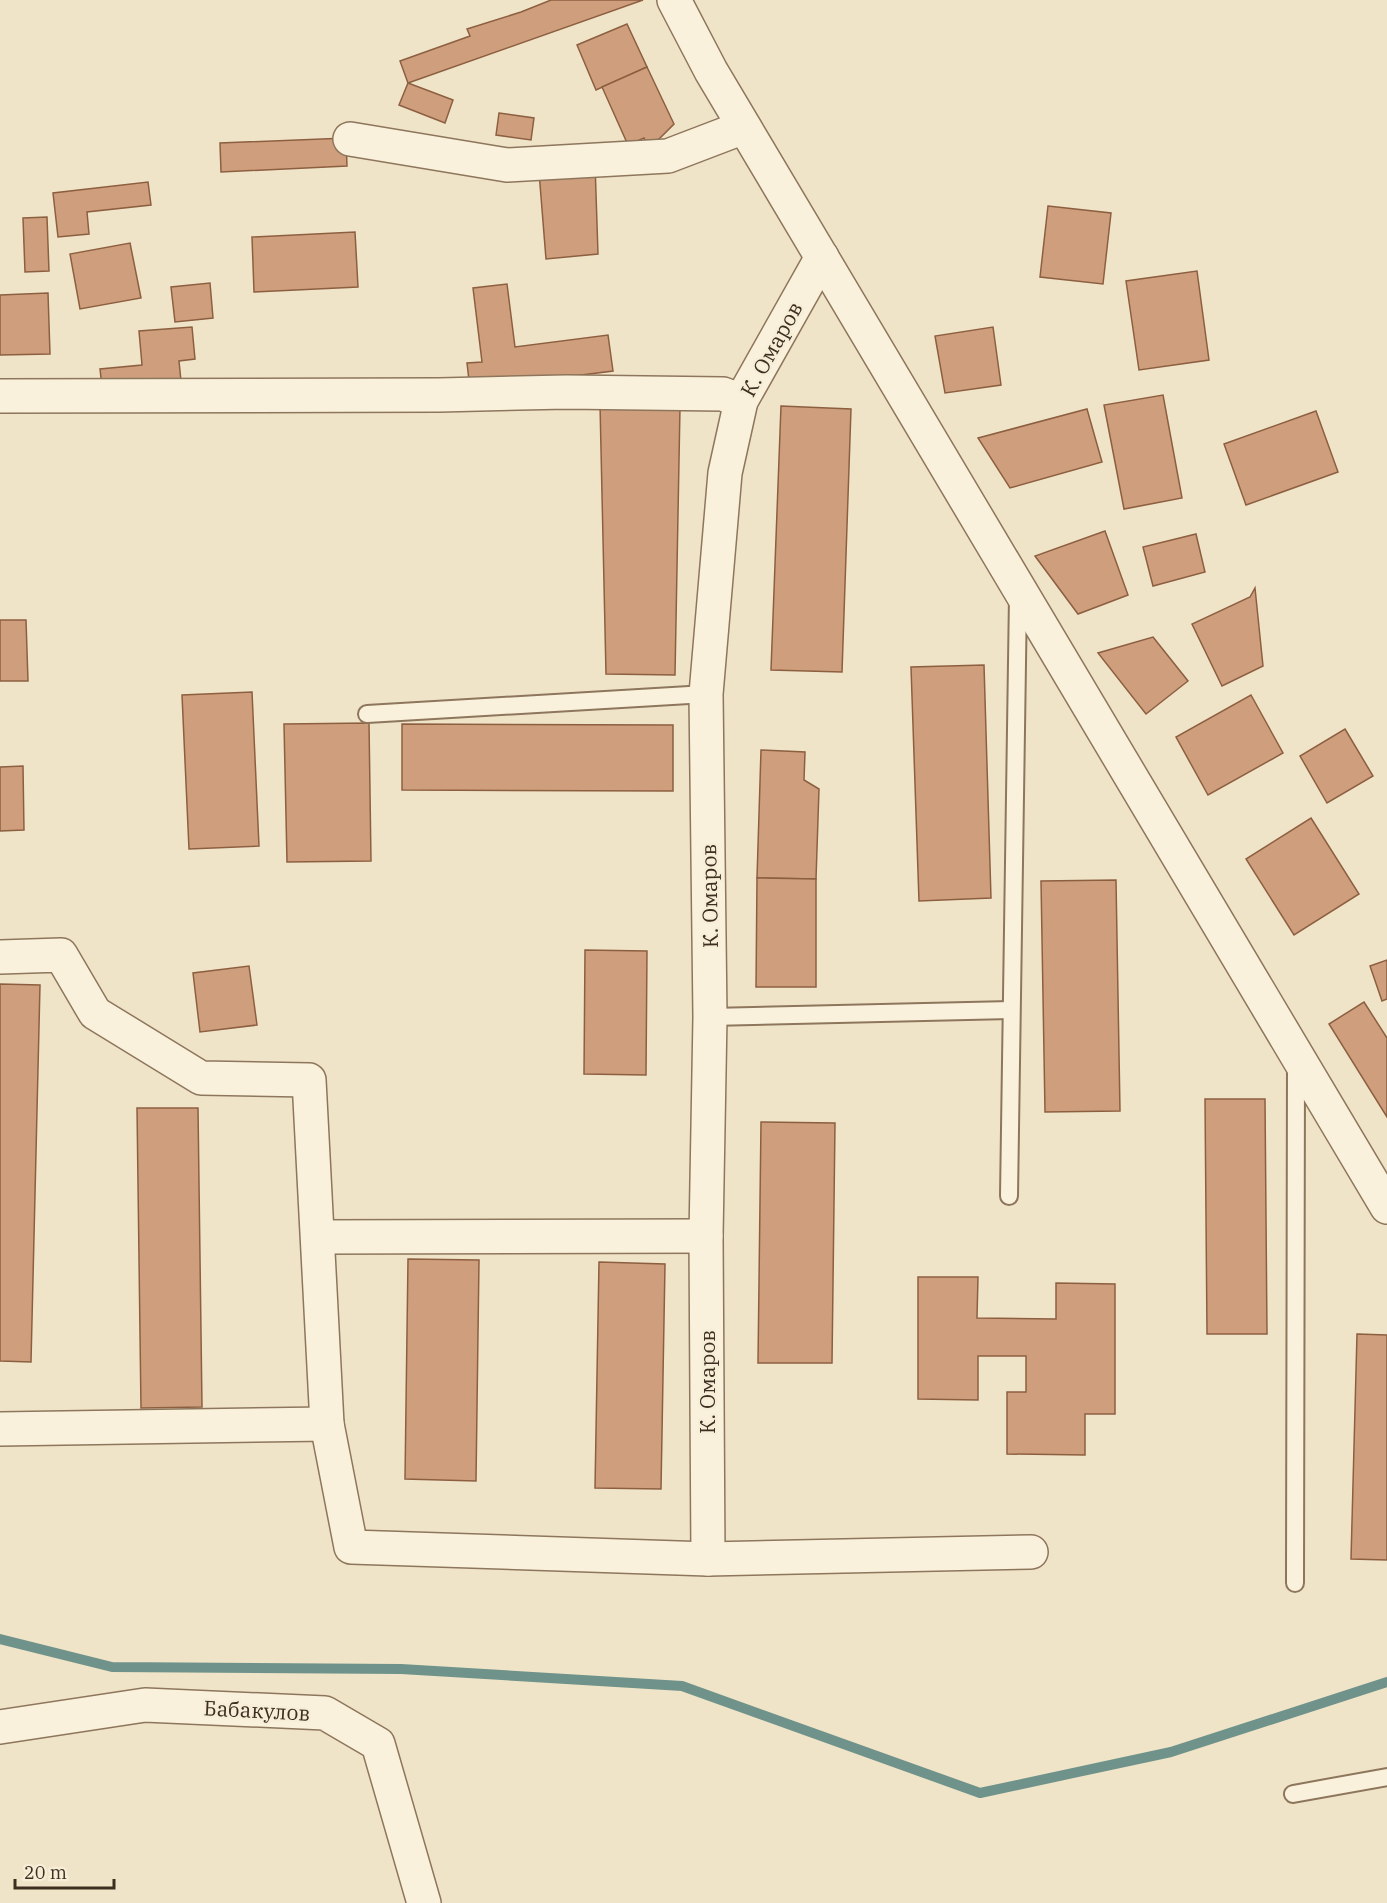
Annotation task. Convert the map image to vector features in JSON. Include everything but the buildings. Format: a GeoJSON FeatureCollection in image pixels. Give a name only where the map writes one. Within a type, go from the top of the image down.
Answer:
{"type":"FeatureCollection","features":[{"type":"Feature","properties":{"kind":"street"},"geometry":{"type":"LineString","coordinates":[[674,0],[711,71],[744,127],[1387,1207]]}},
{"type":"Feature","properties":{"kind":"street"},"geometry":{"type":"LineString","coordinates":[[350,140],[507,165],[668,156],[744,127]]}},
{"type":"Feature","properties":{"kind":"street","name":"К. Омаров"},"geometry":{"type":"LineString","coordinates":[[708,1559],[706,1236],[710,1017],[706,694],[725,473],[741,401],[822,257]]}},
{"type":"Feature","properties":{"kind":"street"},"geometry":{"type":"LineString","coordinates":[[0,396],[427,396],[566,392],[723,394],[741,401]]}},
{"type":"Feature","properties":{"kind":"street"},"geometry":{"type":"LineString","coordinates":[[0,957],[62,955],[95,1013],[201,1078],[309,1080],[327,1424],[351,1547],[708,1559],[1031,1552]]}},
{"type":"Feature","properties":{"kind":"street"},"geometry":{"type":"LineString","coordinates":[[318,1237],[706,1236]]}},
{"type":"Feature","properties":{"kind":"street"},"geometry":{"type":"LineString","coordinates":[[0,1429],[327,1424]]}},
{"type":"Feature","properties":{"kind":"street","name":"Бабакулов"},"geometry":{"type":"LineString","coordinates":[[0,1727],[145,1705],[325,1713],[378,1744],[424,1903]]}},
{"type":"Feature","properties":{"kind":"lane"},"geometry":{"type":"LineString","coordinates":[[1009,1196],[1018,586]]}},
{"type":"Feature","properties":{"kind":"lane"},"geometry":{"type":"LineString","coordinates":[[367,714],[706,694]]}},
{"type":"Feature","properties":{"kind":"lane"},"geometry":{"type":"LineString","coordinates":[[710,1017],[1011,1010]]}},
{"type":"Feature","properties":{"kind":"lane"},"geometry":{"type":"LineString","coordinates":[[1295,1583],[1296,1055]]}},
{"type":"Feature","properties":{"kind":"lane"},"geometry":{"type":"LineString","coordinates":[[1293,1794],[1387,1776]]}},
{"type":"Feature","properties":{"kind":"waterway"},"geometry":{"type":"LineString","coordinates":[[0,1639],[112,1667],[401,1669],[682,1686],[980,1793],[1171,1752],[1387,1682]]}}]}
